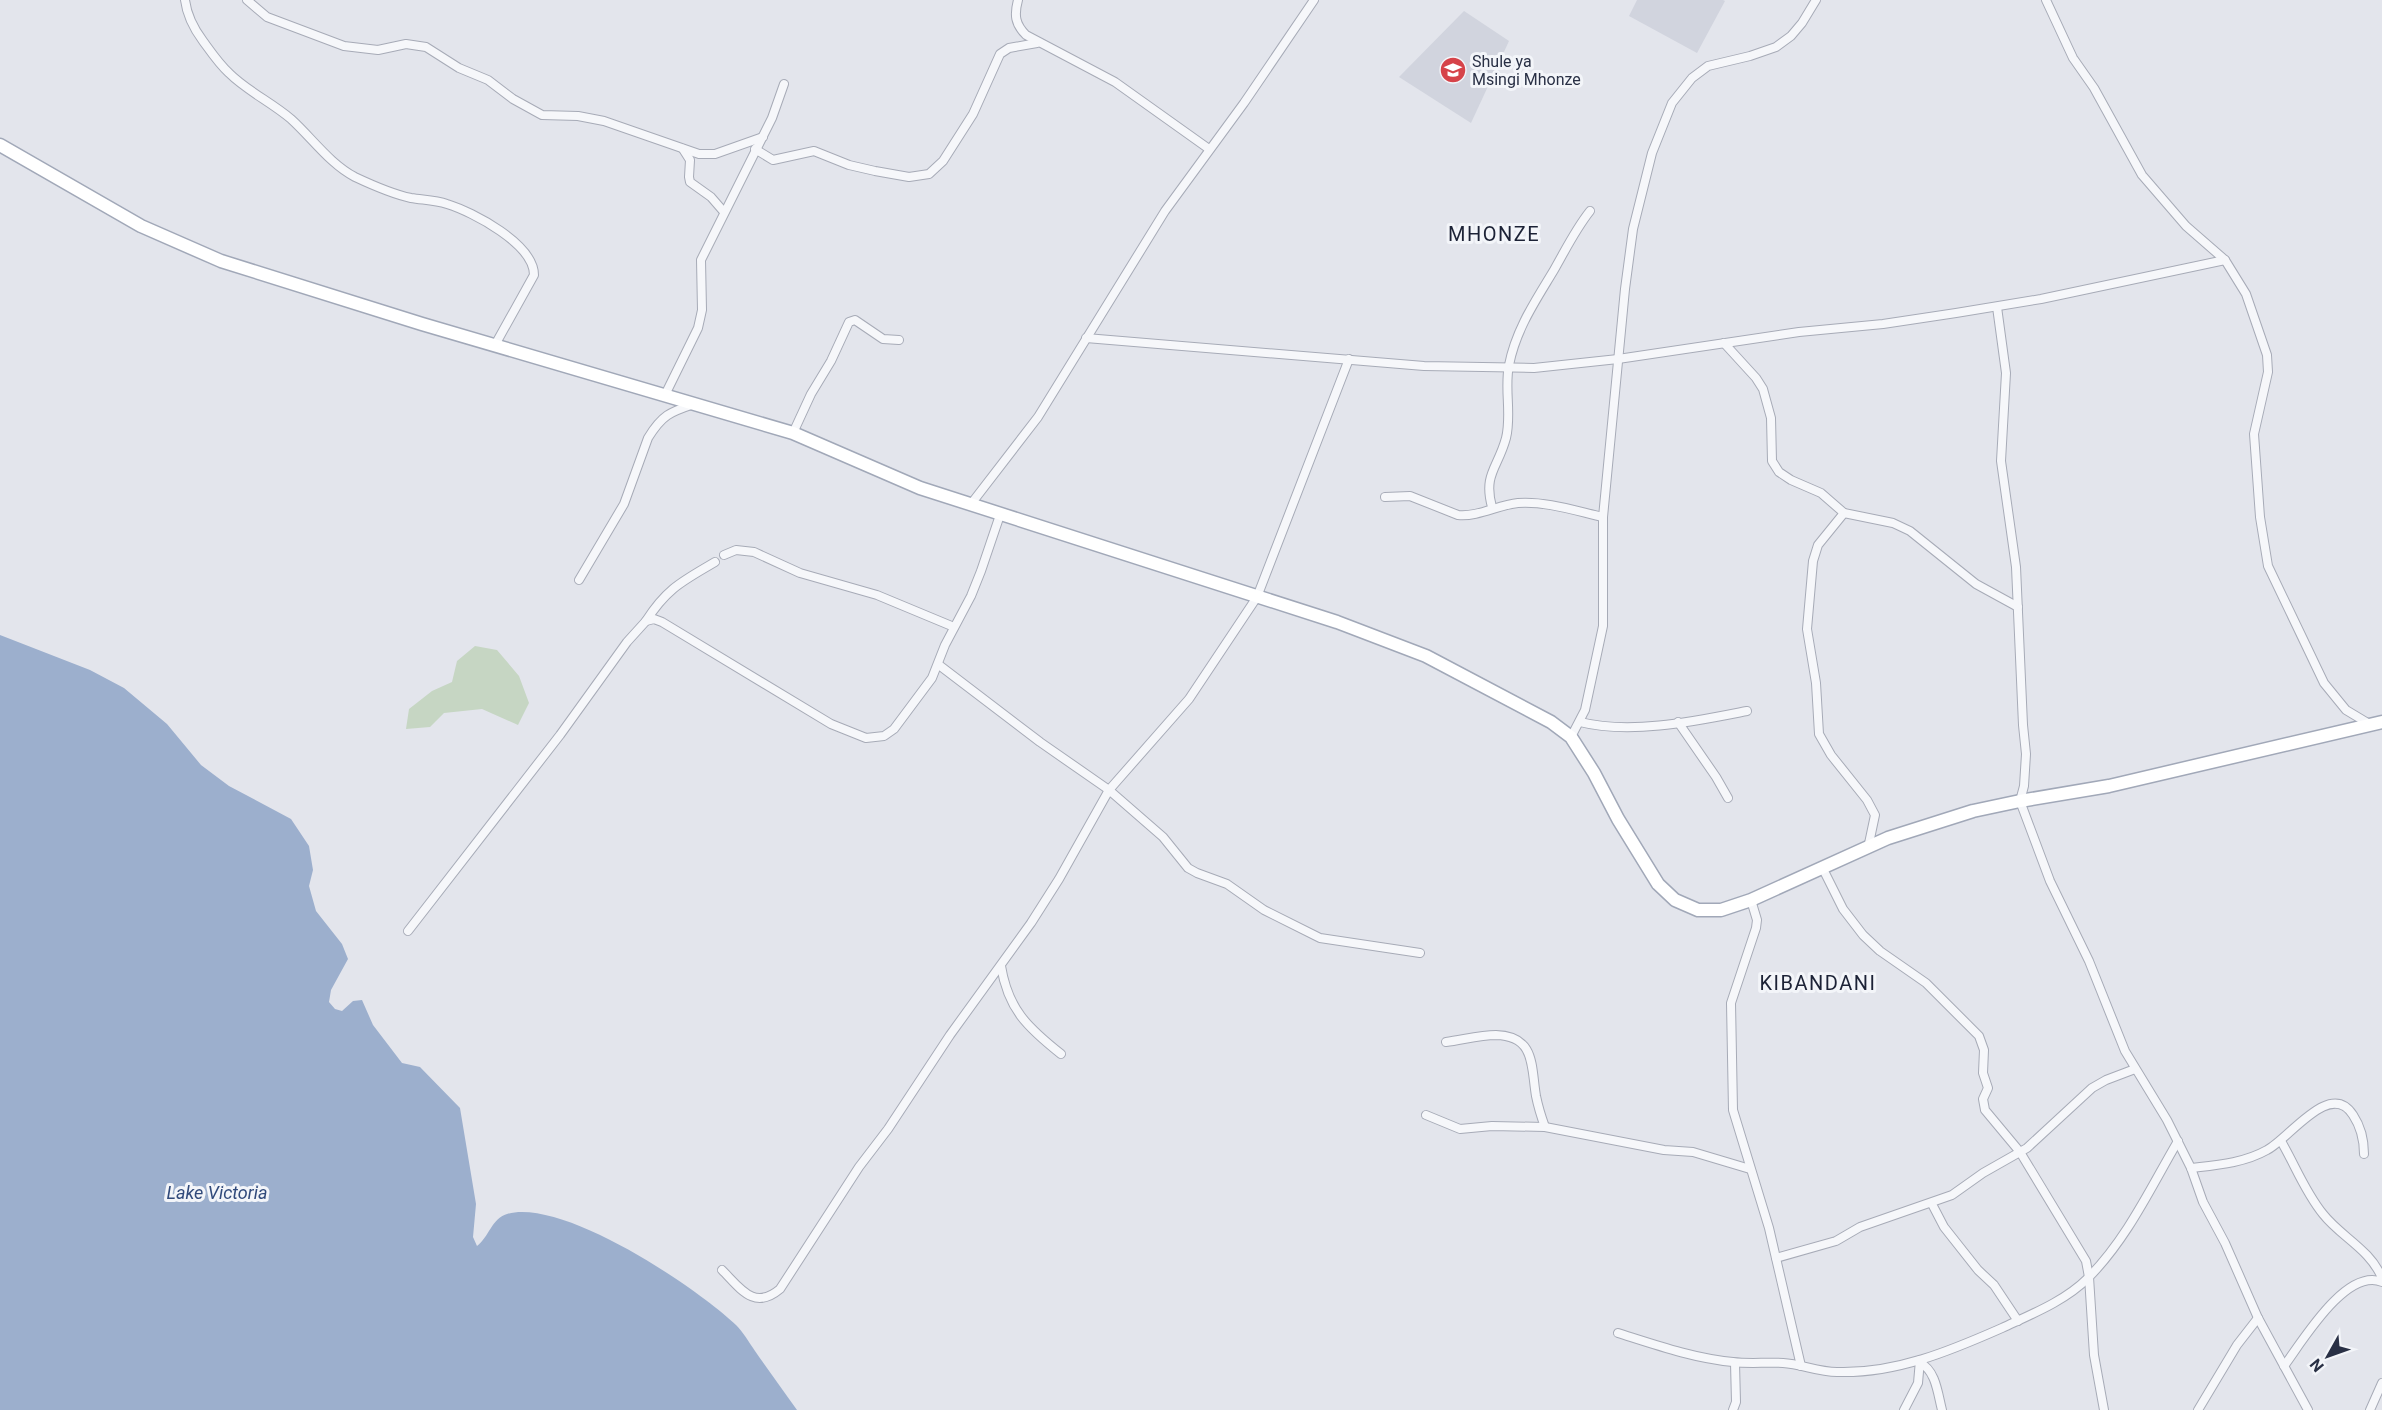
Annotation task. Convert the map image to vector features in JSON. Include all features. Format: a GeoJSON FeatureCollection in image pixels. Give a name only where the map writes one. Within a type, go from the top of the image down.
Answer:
{"type":"FeatureCollection","features":[{"type":"Feature","properties":{"kind":"main road"},"geometry":{"type":"LineString","coordinates":[[0,145],[141,226],[183,246],[266,276],[793,433],[889,476],[1337,622],[1426,656],[1551,722],[1570,737],[1594,773],[1618,819],[1658,884],[1675,900],[1698,910],[1721,910],[1751,900],[1888,838],[1944,820],[2020,801],[2109,786],[2376,724]]}},
{"type":"Feature","properties":{"kind":"street"},"geometry":{"type":"LineString","coordinates":[[185,0],[188,15],[197,32],[219,63],[230,74],[290,118],[339,166],[355,177],[385,190],[410,198],[448,204],[510,238],[524,251],[534,266],[534,275],[495,345]]}},
{"type":"Feature","properties":{"kind":"street"},"geometry":{"type":"LineString","coordinates":[[247,0],[267,17],[344,46],[378,50],[406,44],[426,47],[459,68],[488,80],[513,99],[542,115],[604,120],[699,154],[715,154],[763,136]]}},
{"type":"Feature","properties":{"kind":"street"},"geometry":{"type":"LineString","coordinates":[[1018,0],[1015,15],[1017,26],[1036,43],[1115,82],[1209,149]]}},
{"type":"Feature","properties":{"kind":"street"},"geometry":{"type":"LineString","coordinates":[[971,504],[1038,417],[1165,211],[1266,72],[1314,0]]}},
{"type":"Feature","properties":{"kind":"street"},"geometry":{"type":"LineString","coordinates":[[1570,737],[1580,722],[1603,626],[1603,517],[1618,359],[1633,229],[1652,153],[1672,103],[1692,78],[1708,66],[1776,47],[1797,30],[1816,0]]}},
{"type":"Feature","properties":{"kind":"street"},"geometry":{"type":"LineString","coordinates":[[2046,0],[2073,58],[2094,88],[2142,175],[2186,226],[2225,260],[2246,294],[2267,355],[2268,372],[2254,434],[2260,517],[2268,566],[2324,683],[2346,710],[2376,724]]}},
{"type":"Feature","properties":{"kind":"street"},"geometry":{"type":"LineString","coordinates":[[755,149],[773,160],[814,151],[849,165],[875,171],[909,177],[929,174],[943,161],[973,114],[1000,54],[1009,48],[1036,43]]}},
{"type":"Feature","properties":{"kind":"street"},"geometry":{"type":"LineString","coordinates":[[665,395],[698,328],[702,310],[701,260],[772,118],[784,84]]}},
{"type":"Feature","properties":{"kind":"street"},"geometry":{"type":"LineString","coordinates":[[683,149],[690,160],[690,182],[711,197],[724,212]]}},
{"type":"Feature","properties":{"kind":"street"},"geometry":{"type":"LineString","coordinates":[[1492,507],[1488,483],[1506,438],[1509,367],[1515,343],[1527,314],[1574,232],[1590,211]]}},
{"type":"Feature","properties":{"kind":"street"},"geometry":{"type":"LineString","coordinates":[[1086,338],[1424,366],[1534,368],[1618,359],[1800,332],[1905,321],[1996,307],[2225,260]]}},
{"type":"Feature","properties":{"kind":"street"},"geometry":{"type":"LineString","coordinates":[[1996,307],[2006,373],[2002,472],[2016,567],[2026,754],[2024,786],[2020,801],[2050,881],[2088,961],[2125,1051],[2178,1141],[2203,1202],[2225,1243],[2258,1318],[2308,1410]]}},
{"type":"Feature","properties":{"kind":"street"},"geometry":{"type":"LineString","coordinates":[[793,433],[849,322],[855,320],[888,341],[899,340]]}},
{"type":"Feature","properties":{"kind":"street"},"geometry":{"type":"LineString","coordinates":[[1724,343],[1763,389],[1771,418],[1772,461],[1779,472],[1821,494],[1844,513],[1893,523],[1910,531],[1976,584],[2018,607]]}},
{"type":"Feature","properties":{"kind":"street"},"geometry":{"type":"LineString","coordinates":[[722,1270],[750,1296],[765,1298],[780,1289],[859,1167],[888,1129],[950,1035],[1001,966],[1059,879],[1109,790],[1189,699],[1257,597],[1349,359]]}},
{"type":"Feature","properties":{"kind":"street"},"geometry":{"type":"LineString","coordinates":[[579,580],[624,504],[653,429],[668,413],[696,404]]}},
{"type":"Feature","properties":{"kind":"street"},"geometry":{"type":"LineString","coordinates":[[1385,497],[1410,496],[1465,516],[1492,507],[1520,503],[1603,517]]}},
{"type":"Feature","properties":{"kind":"street"},"geometry":{"type":"LineString","coordinates":[[1844,513],[1824,536],[1816,553],[1811,574],[1807,629],[1816,682],[1819,734],[1831,755],[1873,808],[1875,815],[1868,848]]}},
{"type":"Feature","properties":{"kind":"street"},"geometry":{"type":"LineString","coordinates":[[646,621],[654,619],[662,622],[831,724],[866,738],[884,736],[894,729],[921,695],[939,665],[954,627],[971,596],[1000,514]]}},
{"type":"Feature","properties":{"kind":"street"},"geometry":{"type":"LineString","coordinates":[[724,555],[736,550],[754,552],[800,573],[877,595],[954,627]]}},
{"type":"Feature","properties":{"kind":"street"},"geometry":{"type":"LineString","coordinates":[[408,931],[560,735],[627,642],[646,621],[654,607],[672,587],[716,562]]}},
{"type":"Feature","properties":{"kind":"street"},"geometry":{"type":"LineString","coordinates":[[939,665],[1040,742],[1109,790],[1163,837],[1188,868],[1237,890],[1264,910],[1320,938],[1340,943],[1420,953]]}},
{"type":"Feature","properties":{"kind":"street"},"geometry":{"type":"LineString","coordinates":[[1580,722],[1613,727],[1678,722],[1747,711]]}},
{"type":"Feature","properties":{"kind":"street"},"geometry":{"type":"LineString","coordinates":[[1678,722],[1728,798]]}},
{"type":"Feature","properties":{"kind":"street"},"geometry":{"type":"LineString","coordinates":[[1823,869],[1843,909],[1863,935],[1880,951],[1926,983],[1979,1036],[1984,1050],[1983,1072],[1988,1089],[1983,1099],[1985,1110],[2020,1152],[2086,1260],[2094,1355],[2104,1410]]}},
{"type":"Feature","properties":{"kind":"street"},"geometry":{"type":"LineString","coordinates":[[1751,900],[1757,920],[1756,928],[1734,988],[1730,1019],[1733,1053],[1732,1110],[1764,1210],[1801,1365]]}},
{"type":"Feature","properties":{"kind":"street"},"geometry":{"type":"LineString","coordinates":[[1001,966],[1005,987],[1016,1010],[1061,1054]]}},
{"type":"Feature","properties":{"kind":"street"},"geometry":{"type":"LineString","coordinates":[[1446,1042],[1497,1035],[1518,1040],[1532,1057],[1536,1097],[1545,1127]]}},
{"type":"Feature","properties":{"kind":"street"},"geometry":{"type":"LineString","coordinates":[[1776,1258],[1836,1241],[1868,1224],[1932,1204],[1952,1195],[2036,1141],[2092,1088],[2135,1069]]}},
{"type":"Feature","properties":{"kind":"street"},"geometry":{"type":"LineString","coordinates":[[2191,1168],[2240,1161],[2269,1150],[2320,1108],[2337,1102],[2344,1105],[2355,1119],[2362,1134],[2364,1154]]}},
{"type":"Feature","properties":{"kind":"street"},"geometry":{"type":"LineString","coordinates":[[1426,1115],[1460,1129],[1492,1126],[1545,1127],[1665,1150],[1694,1152],[1750,1169]]}},
{"type":"Feature","properties":{"kind":"street"},"geometry":{"type":"LineString","coordinates":[[1618,1333],[1694,1356],[1735,1363],[1769,1362],[1837,1372],[1866,1371],[1920,1362],[2018,1321],[2074,1290],[2089,1277],[2127,1228],[2178,1141]]}},
{"type":"Feature","properties":{"kind":"street"},"geometry":{"type":"LineString","coordinates":[[2281,1141],[2300,1178],[2324,1215],[2368,1256],[2382,1280]]}},
{"type":"Feature","properties":{"kind":"street"},"geometry":{"type":"LineString","coordinates":[[1932,1204],[1944,1227],[1978,1270],[1994,1285],[2018,1321]]}},
{"type":"Feature","properties":{"kind":"street"},"geometry":{"type":"LineString","coordinates":[[2284,1366],[2343,1293],[2364,1280],[2382,1280]]}},
{"type":"Feature","properties":{"kind":"street"},"geometry":{"type":"LineString","coordinates":[[2074,1290],[2081,1290],[2090,1295]]}},
{"type":"Feature","properties":{"kind":"street"},"geometry":{"type":"LineString","coordinates":[[2198,1410],[2237,1345],[2258,1318]]}},
{"type":"Feature","properties":{"kind":"street"},"geometry":{"type":"LineString","coordinates":[[1904,1410],[1918,1383],[1920,1362]]}},
{"type":"Feature","properties":{"kind":"street"},"geometry":{"type":"LineString","coordinates":[[1920,1362],[1931,1373],[1942,1410]]}},
{"type":"Feature","properties":{"kind":"street"},"geometry":{"type":"LineString","coordinates":[[1733,1410],[1736,1402],[1735,1363]]}},
{"type":"Feature","properties":{"kind":"street"},"geometry":{"type":"LineString","coordinates":[[2370,1410],[2381,1387]]}},
{"type":"Feature","properties":{"kind":"shaded area"},"geometry":{"type":"Polygon","coordinates":[[[1637,0],[1725,1],[1697,53],[1629,16],[1637,0]]]}},
{"type":"Feature","properties":{"kind":"shaded area"},"geometry":{"type":"Polygon","coordinates":[[[1464,11],[1509,41],[1471,123],[1399,77],[1464,11]]]}},
{"type":"Feature","properties":{"kind":"green space"},"geometry":{"type":"Polygon","coordinates":[[[475,646],[497,650],[519,676],[529,703],[518,725],[482,709],[444,713],[430,727],[406,729],[409,709],[432,691],[452,682],[457,661],[475,646]]]}},
{"type":"Feature","properties":{"kind":"water","name":"Lake Victoria"},"geometry":{"type":"Polygon","coordinates":[[[0,635],[90,670],[124,688],[167,724],[201,765],[229,786],[291,819],[309,846],[313,870],[309,886],[316,911],[342,944],[348,959],[331,990],[329,1002],[335,1009],[342,1011],[353,1001],[362,1000],[373,1025],[402,1063],[420,1067],[460,1108],[476,1204],[473,1237],[477,1246],[502,1216],[531,1213],[561,1219],[628,1249],[691,1289],[736,1325],[797,1410],[0,1410],[0,635]]]}},
{"type":"Feature","properties":{"kind":"place","name":"Shule ya Msingi Mhonze"},"geometry":{"type":"Point","coordinates":[1453,70]}},
{"type":"Feature","properties":{"kind":"district","name":"MHONZE"},"geometry":{"type":"Point","coordinates":[1494,234]}},
{"type":"Feature","properties":{"kind":"district","name":"KIBANDANI"},"geometry":{"type":"Point","coordinates":[1818,983]}}]}
